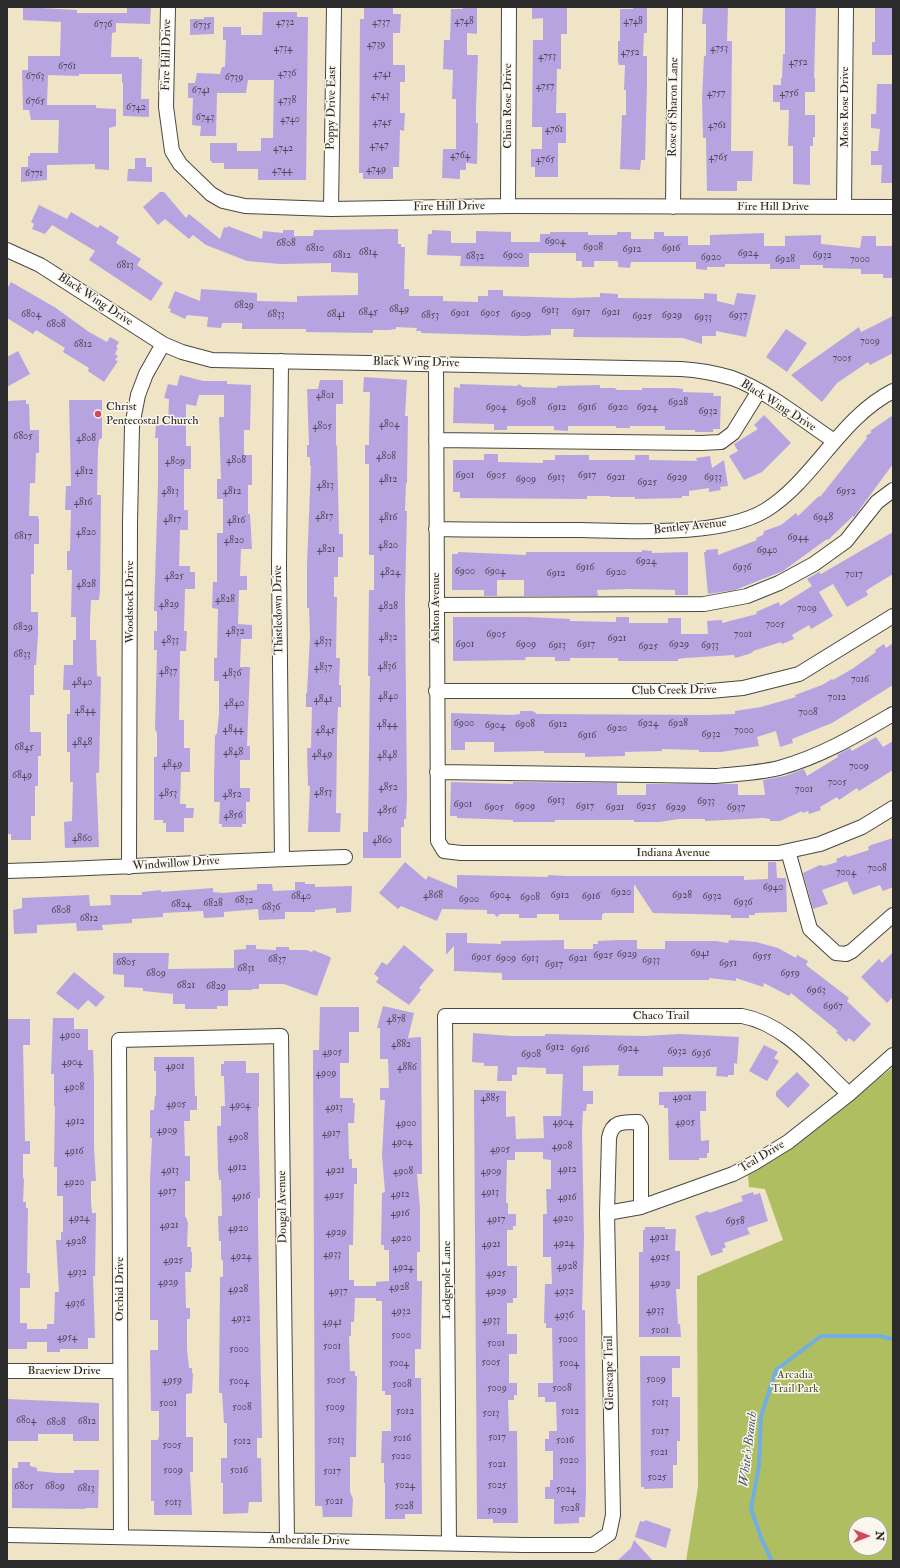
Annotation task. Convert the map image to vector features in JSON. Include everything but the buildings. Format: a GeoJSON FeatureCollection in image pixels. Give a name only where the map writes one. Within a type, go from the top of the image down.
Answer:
{"type":"FeatureCollection","features":[{"type":"Feature","properties":{"kind":"street","name":"Fire Hill Drive"},"geometry":{"type":"LineString","coordinates":[[168,7],[166,107],[172,151],[180,164],[211,194],[223,201],[244,206],[330,209],[508,206],[893,207]]}},
{"type":"Feature","properties":{"kind":"street","name":"Poppy Drive East"},"geometry":{"type":"LineString","coordinates":[[330,209],[334,7]]}},
{"type":"Feature","properties":{"kind":"street","name":"China Rose Drive"},"geometry":{"type":"LineString","coordinates":[[508,206],[509,7]]}},
{"type":"Feature","properties":{"kind":"street","name":"Rose of Sharon Lane"},"geometry":{"type":"LineString","coordinates":[[673,207],[675,7]]}},
{"type":"Feature","properties":{"kind":"street","name":"Moss Rose Drive"},"geometry":{"type":"LineString","coordinates":[[844,207],[846,7]]}},
{"type":"Feature","properties":{"kind":"street","name":"Black Wing Drive"},"geometry":{"type":"LineString","coordinates":[[7,250],[40,265],[163,344],[182,352],[212,360],[681,369],[714,373],[733,379],[759,391],[834,441]]}},
{"type":"Feature","properties":{"kind":"street","name":"Woodstock Drive"},"geometry":{"type":"LineString","coordinates":[[129,867],[130,522],[132,426],[138,395],[146,374],[163,344]]}},
{"type":"Feature","properties":{"kind":"street","name":"Thistledown Drive"},"geometry":{"type":"LineString","coordinates":[[281,361],[279,564],[282,859]]}},
{"type":"Feature","properties":{"kind":"street","name":"Ashton Avenue"},"geometry":{"type":"LineString","coordinates":[[436,364],[436,691],[438,841],[444,850]]}},
{"type":"Feature","properties":{"kind":"street"},"geometry":{"type":"LineString","coordinates":[[436,440],[721,442],[733,433],[759,391]]}},
{"type":"Feature","properties":{"kind":"street","name":"Bentley Avenue"},"geometry":{"type":"LineString","coordinates":[[436,529],[669,531],[723,525],[744,519],[765,510],[790,492],[834,441],[871,404],[893,391]]}},
{"type":"Feature","properties":{"kind":"street"},"geometry":{"type":"LineString","coordinates":[[436,605],[704,604],[747,596],[779,583],[814,564],[846,540],[877,502],[893,490]]}},
{"type":"Feature","properties":{"kind":"street","name":"Club Creek Drive"},"geometry":{"type":"LineString","coordinates":[[436,691],[710,691],[743,688],[799,674],[893,616]]}},
{"type":"Feature","properties":{"kind":"street"},"geometry":{"type":"LineString","coordinates":[[437,772],[715,776],[747,773],[779,768],[815,755],[847,740],[893,714]]}},
{"type":"Feature","properties":{"kind":"street","name":"Indiana Avenue"},"geometry":{"type":"LineString","coordinates":[[444,850],[461,853],[539,854],[771,853],[820,844],[862,827],[893,808]]}},
{"type":"Feature","properties":{"kind":"street"},"geometry":{"type":"LineString","coordinates":[[788,851],[810,929],[836,953],[846,954],[852,951],[893,915]]}},
{"type":"Feature","properties":{"kind":"street","name":"Windwillow Drive"},"geometry":{"type":"LineString","coordinates":[[7,871],[129,867],[212,861],[345,857]]}},
{"type":"Feature","properties":{"kind":"street","name":"Chaco Trail"},"geometry":{"type":"LineString","coordinates":[[445,1016],[750,1017],[771,1026],[788,1037],[849,1094]]}},
{"type":"Feature","properties":{"kind":"street","name":"Lodgepole Lane"},"geometry":{"type":"LineString","coordinates":[[445,1016],[449,1543]]}},
{"type":"Feature","properties":{"kind":"street","name":"Dougal Avenue"},"geometry":{"type":"LineString","coordinates":[[119,1040],[281,1036],[286,1540]]}},
{"type":"Feature","properties":{"kind":"street","name":"Orchid Drive"},"geometry":{"type":"LineString","coordinates":[[119,1040],[121,1537]]}},
{"type":"Feature","properties":{"kind":"street","name":"Teal Drive"},"geometry":{"type":"LineString","coordinates":[[607,1213],[641,1207],[733,1174],[754,1164],[788,1142],[849,1094],[893,1055]]}},
{"type":"Feature","properties":{"kind":"street","name":"Glenscape Trail"},"geometry":{"type":"LineString","coordinates":[[608,1534],[613,1515],[607,1213],[608,1138],[610,1129],[615,1125],[625,1122],[638,1122],[641,1127],[641,1207]]}},
{"type":"Feature","properties":{"kind":"street","name":"Braeview Drive"},"geometry":{"type":"LineString","coordinates":[[7,1371],[120,1371]]}},
{"type":"Feature","properties":{"kind":"street","name":"Amberdale Drive"},"geometry":{"type":"LineString","coordinates":[[7,1535],[449,1543],[593,1544],[608,1534]]}},
{"type":"Feature","properties":{"kind":"green space","name":"Arcadia Trail Park"},"geometry":{"type":"Polygon","coordinates":[[[893,1067],[893,1561],[686,1561],[698,1487],[697,1276],[783,1240],[765,1189],[749,1187],[748,1175],[802,1140],[893,1067]]]}},
{"type":"Feature","properties":{"kind":"waterway","name":"White's Branch"},"geometry":{"type":"LineString","coordinates":[[772,1561],[762,1540],[751,1509],[759,1466],[761,1416],[776,1370],[821,1336],[879,1336],[893,1339]]}},
{"type":"Feature","properties":{"kind":"place","name":"Christ Pentecostal Church"},"geometry":{"type":"Point","coordinates":[98,414]}}]}
